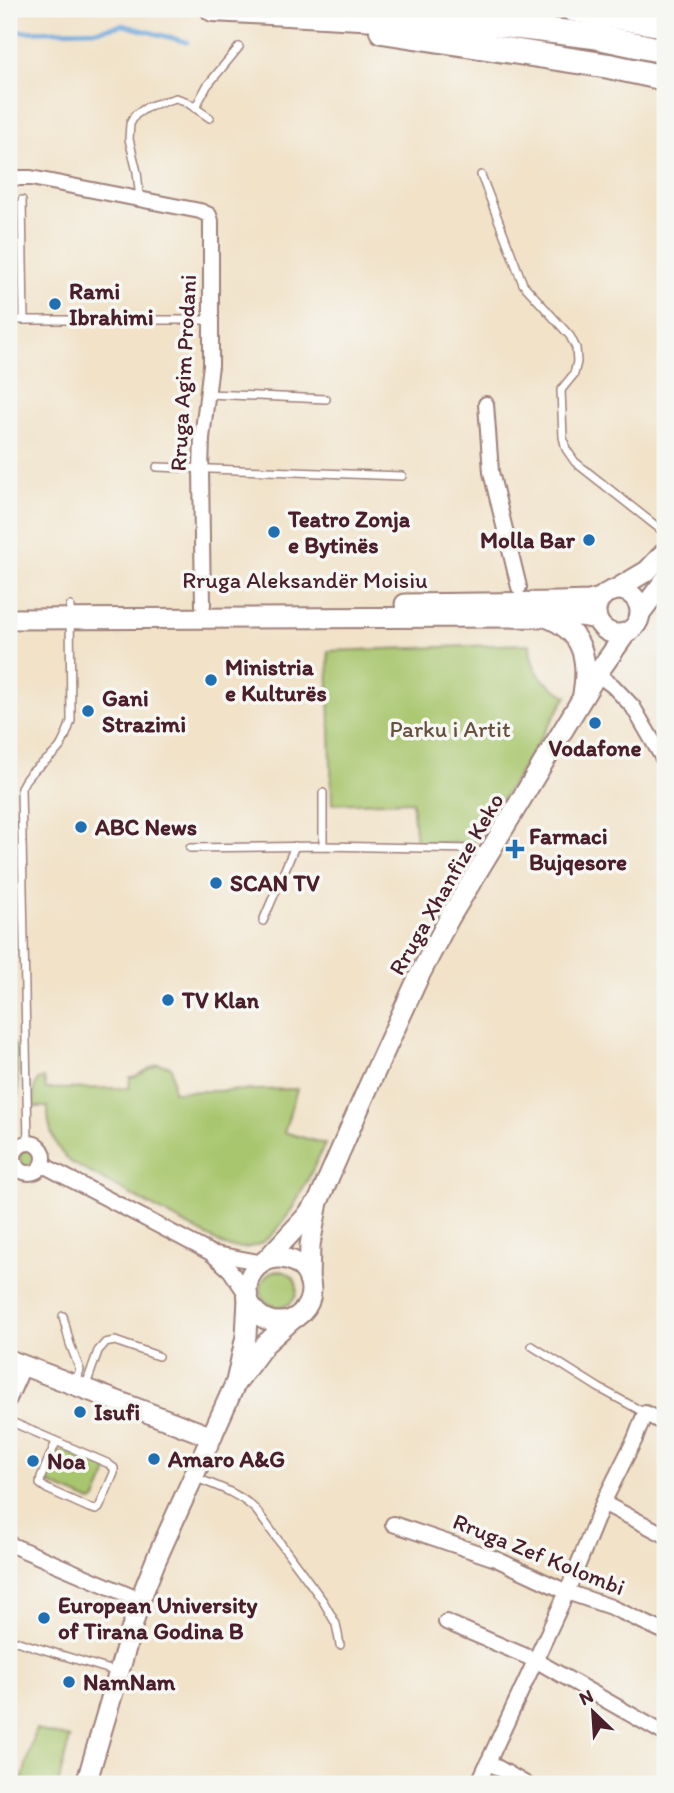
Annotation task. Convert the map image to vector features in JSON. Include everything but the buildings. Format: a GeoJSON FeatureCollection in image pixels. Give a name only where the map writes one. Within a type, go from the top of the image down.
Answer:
{"type":"FeatureCollection","features":[{"type":"Feature","properties":{"kind":"highway"},"geometry":{"type":"LineString","coordinates":[[213,9],[516,27],[594,36],[665,51]]}},
{"type":"Feature","properties":{"kind":"highway"},"geometry":{"type":"LineString","coordinates":[[573,9],[665,25]]}},
{"type":"Feature","properties":{"kind":"highway"},"geometry":{"type":"LineString","coordinates":[[254,12],[595,64],[665,78]]}},
{"type":"Feature","properties":{"kind":"main road"},"geometry":{"type":"LineString","coordinates":[[597,674],[599,623],[596,612],[607,595],[647,571],[665,552]]}},
{"type":"Feature","properties":{"kind":"main road"},"geometry":{"type":"LineString","coordinates":[[546,617],[580,616],[599,623],[608,632],[617,635],[626,633],[634,628],[641,612],[663,586]]}},
{"type":"Feature","properties":{"kind":"main road"},"geometry":{"type":"LineString","coordinates":[[607,595],[620,590],[633,596],[641,612]]}},
{"type":"Feature","properties":{"kind":"main road","name":"Rruga Aleksandër Moisiu"},"geometry":{"type":"LineString","coordinates":[[9,619],[71,612],[203,605],[559,602],[589,601],[607,595]]}},
{"type":"Feature","properties":{"kind":"main road","name":"Rruga Aleksandër Moisiu"},"geometry":{"type":"LineString","coordinates":[[9,606],[71,612],[94,618],[546,617]]}},
{"type":"Feature","properties":{"kind":"main road"},"geometry":{"type":"LineString","coordinates":[[546,617],[568,629],[579,643],[585,664],[582,700]]}},
{"type":"Feature","properties":{"kind":"main road","name":"Rruga Xhanfize Keko"},"geometry":{"type":"LineString","coordinates":[[309,1280],[310,1245],[318,1202],[369,1083],[436,940],[597,674],[626,633]]}},
{"type":"Feature","properties":{"kind":"main road","name":"Rruga Xhanfize Keko"},"geometry":{"type":"LineString","coordinates":[[264,1262],[318,1202]]}},
{"type":"Feature","properties":{"kind":"main road"},"geometry":{"type":"LineString","coordinates":[[86,1784],[140,1600],[236,1382],[246,1336],[247,1286],[250,1276],[264,1262],[273,1259],[291,1261],[305,1272],[309,1280],[310,1298],[306,1307],[265,1344],[236,1382]]}},
{"type":"Feature","properties":{"kind":"main road"},"geometry":{"type":"LineString","coordinates":[[247,1297],[251,1307],[266,1320],[284,1322],[293,1319]]}},
{"type":"Feature","properties":{"kind":"main road"},"geometry":{"type":"LineString","coordinates":[[16,1362],[212,1437]]}},
{"type":"Feature","properties":{"kind":"street","name":"Rruga Agim Prodani"},"geometry":{"type":"LineString","coordinates":[[9,178],[31,178],[205,212],[209,215],[211,365],[202,438],[203,605]]}},
{"type":"Feature","properties":{"kind":"street"},"geometry":{"type":"LineString","coordinates":[[486,404],[491,472],[519,587]]}},
{"type":"Feature","properties":{"kind":"street"},"geometry":{"type":"LineString","coordinates":[[597,674],[634,707],[665,762]]}},
{"type":"Feature","properties":{"kind":"street"},"geometry":{"type":"LineString","coordinates":[[37,1145],[43,1152],[43,1165],[31,1174],[22,1172],[15,1165],[15,1148],[37,1145]]}},
{"type":"Feature","properties":{"kind":"street"},"geometry":{"type":"LineString","coordinates":[[43,1165],[211,1253],[230,1270],[247,1297]]}},
{"type":"Feature","properties":{"kind":"street"},"geometry":{"type":"LineString","coordinates":[[211,1253],[264,1262]]}},
{"type":"Feature","properties":{"kind":"street"},"geometry":{"type":"LineString","coordinates":[[9,1399],[16,1362]]}},
{"type":"Feature","properties":{"kind":"street"},"geometry":{"type":"LineString","coordinates":[[478,1784],[567,1592],[603,1503],[645,1413],[665,1424]]}},
{"type":"Feature","properties":{"kind":"street"},"geometry":{"type":"LineString","coordinates":[[603,1503],[665,1535]]}},
{"type":"Feature","properties":{"kind":"street","name":"Rruga Zef Kolombi"},"geometry":{"type":"LineString","coordinates":[[393,1524],[496,1559],[567,1592],[611,1607],[665,1632]]}},
{"type":"Feature","properties":{"kind":"street"},"geometry":{"type":"LineString","coordinates":[[9,1544],[140,1600]]}},
{"type":"Feature","properties":{"kind":"street"},"geometry":{"type":"LineString","coordinates":[[446,1622],[535,1660],[665,1734]]}},
{"type":"Feature","properties":{"kind":"street"},"geometry":{"type":"LineString","coordinates":[[488,1762],[526,1784]]}},
{"type":"Feature","properties":{"kind":"lane"},"geometry":{"type":"LineString","coordinates":[[195,108],[207,86],[239,47]]}},
{"type":"Feature","properties":{"kind":"lane"},"geometry":{"type":"LineString","coordinates":[[140,199],[138,172],[130,139],[130,124],[135,115],[149,106],[176,98],[210,118]]}},
{"type":"Feature","properties":{"kind":"lane"},"geometry":{"type":"LineString","coordinates":[[481,175],[523,284],[570,336],[576,348],[578,362],[574,374],[561,390],[566,449],[575,462],[665,533]]}},
{"type":"Feature","properties":{"kind":"lane"},"geometry":{"type":"LineString","coordinates":[[23,200],[24,320]]}},
{"type":"Feature","properties":{"kind":"lane"},"geometry":{"type":"LineString","coordinates":[[9,320],[211,320]]}},
{"type":"Feature","properties":{"kind":"lane"},"geometry":{"type":"LineString","coordinates":[[208,394],[326,399]]}},
{"type":"Feature","properties":{"kind":"lane"},"geometry":{"type":"LineString","coordinates":[[157,467],[402,476]]}},
{"type":"Feature","properties":{"kind":"lane"},"geometry":{"type":"LineString","coordinates":[[15,1148],[21,788],[32,771],[59,749],[71,721],[71,612]]}},
{"type":"Feature","properties":{"kind":"lane"},"geometry":{"type":"LineString","coordinates":[[323,793],[323,846]]}},
{"type":"Feature","properties":{"kind":"lane"},"geometry":{"type":"LineString","coordinates":[[263,920],[295,846]]}},
{"type":"Feature","properties":{"kind":"lane"},"geometry":{"type":"LineString","coordinates":[[190,848],[323,846],[472,849],[489,855]]}},
{"type":"Feature","properties":{"kind":"lane"},"geometry":{"type":"LineString","coordinates":[[63,1316],[80,1370],[79,1387]]}},
{"type":"Feature","properties":{"kind":"lane"},"geometry":{"type":"LineString","coordinates":[[79,1387],[105,1343],[115,1341],[158,1356]]}},
{"type":"Feature","properties":{"kind":"lane"},"geometry":{"type":"LineString","coordinates":[[532,1346],[645,1413]]}},
{"type":"Feature","properties":{"kind":"lane"},"geometry":{"type":"LineString","coordinates":[[9,1421],[56,1441],[107,1463],[114,1468],[96,1510],[40,1484],[56,1441]]}},
{"type":"Feature","properties":{"kind":"lane"},"geometry":{"type":"LineString","coordinates":[[194,1477],[236,1494],[256,1510],[323,1601],[336,1624],[340,1644]]}},
{"type":"Feature","properties":{"kind":"lane"},"geometry":{"type":"LineString","coordinates":[[9,1639],[118,1672]]}},
{"type":"Feature","properties":{"kind":"green space","name":"Parku i Artit"},"geometry":{"type":"Polygon","coordinates":[[[530,644],[533,662],[540,676],[567,696],[475,843],[416,843],[412,801],[332,804],[328,651],[530,644]]]}},
{"type":"Feature","properties":{"kind":"green space"},"geometry":{"type":"Polygon","coordinates":[[[10,1043],[17,1048],[18,1095],[13,1095],[14,1110],[9,1120],[10,1043]]]}},
{"type":"Feature","properties":{"kind":"green space"},"geometry":{"type":"Polygon","coordinates":[[[158,1064],[170,1066],[172,1069],[173,1092],[297,1089],[284,1132],[325,1144],[289,1214],[270,1237],[259,1244],[239,1248],[227,1247],[72,1163],[61,1152],[53,1138],[48,1107],[34,1107],[34,1088],[38,1080],[44,1078],[46,1089],[129,1088],[130,1077],[158,1064]]]}},
{"type":"Feature","properties":{"kind":"green space"},"geometry":{"type":"Polygon","coordinates":[[[29,1149],[35,1152],[38,1158],[35,1164],[29,1167],[23,1164],[20,1158],[23,1152],[29,1149]]]}},
{"type":"Feature","properties":{"kind":"green space"},"geometry":{"type":"Polygon","coordinates":[[[279,1271],[292,1276],[297,1289],[292,1302],[279,1307],[266,1302],[261,1289],[266,1276],[279,1271]]]}},
{"type":"Feature","properties":{"kind":"green space"},"geometry":{"type":"Polygon","coordinates":[[[64,1450],[106,1467],[108,1472],[96,1499],[92,1502],[49,1484],[46,1478],[57,1453],[64,1450]]]}},
{"type":"Feature","properties":{"kind":"green space"},"geometry":{"type":"Polygon","coordinates":[[[36,1729],[70,1738],[58,1784],[21,1784],[36,1729]]]}},
{"type":"Feature","properties":{"kind":"waterway"},"geometry":{"type":"LineString","coordinates":[[9,32],[99,30],[123,25],[187,42]]}},
{"type":"Feature","properties":{"kind":"place","name":"Rami Ibrahimi"},"geometry":{"type":"Point","coordinates":[55,304]}},
{"type":"Feature","properties":{"kind":"place","name":"Teatro Zonja e Bytinës"},"geometry":{"type":"Point","coordinates":[274,532]}},
{"type":"Feature","properties":{"kind":"place","name":"Molla Bar"},"geometry":{"type":"Point","coordinates":[589,540]}},
{"type":"Feature","properties":{"kind":"place","name":"Ministria e Kulturës"},"geometry":{"type":"Point","coordinates":[211,680]}},
{"type":"Feature","properties":{"kind":"place","name":"Gani Strazimi"},"geometry":{"type":"Point","coordinates":[88,711]}},
{"type":"Feature","properties":{"kind":"place","name":"Vodafone"},"geometry":{"type":"Point","coordinates":[595,723]}},
{"type":"Feature","properties":{"kind":"place","name":"ABC News"},"geometry":{"type":"Point","coordinates":[81,827]}},
{"type":"Feature","properties":{"kind":"place","name":"Farmaci Bujqesore"},"geometry":{"type":"Point","coordinates":[515,849]}},
{"type":"Feature","properties":{"kind":"place","name":"SCAN TV"},"geometry":{"type":"Point","coordinates":[216,883]}},
{"type":"Feature","properties":{"kind":"place","name":"TV Klan"},"geometry":{"type":"Point","coordinates":[168,1000]}},
{"type":"Feature","properties":{"kind":"place","name":"Isufi"},"geometry":{"type":"Point","coordinates":[80,1412]}},
{"type":"Feature","properties":{"kind":"place","name":"Amaro A&G"},"geometry":{"type":"Point","coordinates":[154,1459]}},
{"type":"Feature","properties":{"kind":"place","name":"Noa"},"geometry":{"type":"Point","coordinates":[33,1461]}},
{"type":"Feature","properties":{"kind":"place","name":"European University of Tirana Godina B"},"geometry":{"type":"Point","coordinates":[44,1618]}},
{"type":"Feature","properties":{"kind":"place","name":"NamNam"},"geometry":{"type":"Point","coordinates":[69,1682]}}]}
